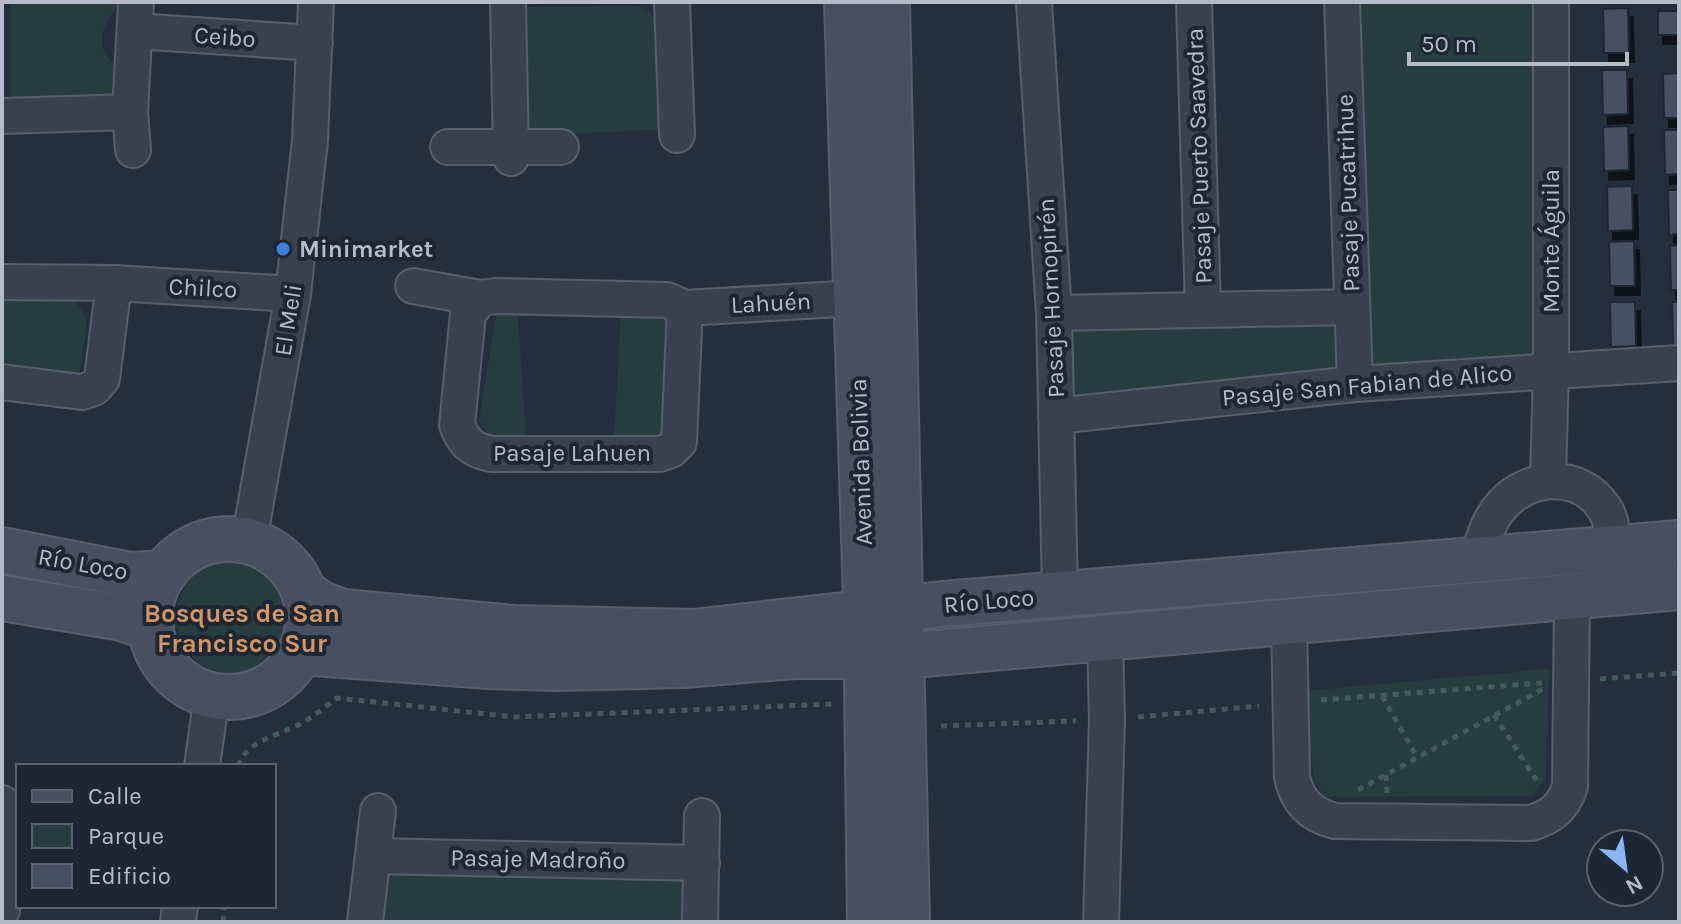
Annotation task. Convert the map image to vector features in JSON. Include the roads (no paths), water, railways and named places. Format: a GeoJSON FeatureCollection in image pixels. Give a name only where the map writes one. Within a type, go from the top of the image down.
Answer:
{"type":"FeatureCollection","features":[{"type":"Feature","properties":{"kind":"street","name":"El Meli"},"geometry":{"type":"LineString","coordinates":[[249,541],[293,294],[310,140],[316,2]]}},
{"type":"Feature","properties":{"kind":"street"},"geometry":{"type":"LineString","coordinates":[[508,2],[511,152]]}},
{"type":"Feature","properties":{"kind":"street"},"geometry":{"type":"LineString","coordinates":[[672,2],[677,135]]}},
{"type":"Feature","properties":{"kind":"street","name":"Avenida Bolivia"},"geometry":{"type":"LineString","coordinates":[[847,2],[857,298],[907,922]]}},
{"type":"Feature","properties":{"kind":"street","name":"Avenida Bolivia"},"geometry":{"type":"LineString","coordinates":[[870,922],[883,634],[887,2]]}},
{"type":"Feature","properties":{"kind":"street","name":"Pasaje Hornopirén"},"geometry":{"type":"LineString","coordinates":[[1034,2],[1054,313],[1060,594]]}},
{"type":"Feature","properties":{"kind":"street","name":"Pasaje Puerto Saavedra"},"geometry":{"type":"LineString","coordinates":[[1194,2],[1203,310]]}},
{"type":"Feature","properties":{"kind":"street","name":"Pasaje Pucatrihue"},"geometry":{"type":"LineString","coordinates":[[1342,2],[1355,384]]}},
{"type":"Feature","properties":{"kind":"street","name":"Monte Águila"},"geometry":{"type":"LineString","coordinates":[[1548,479],[1551,2]]}},
{"type":"Feature","properties":{"kind":"street","name":"Ceibo"},"geometry":{"type":"LineString","coordinates":[[136,16],[315,43]]}},
{"type":"Feature","properties":{"kind":"street"},"geometry":{"type":"LineString","coordinates":[[133,150],[130,112],[136,16]]}},
{"type":"Feature","properties":{"kind":"street"},"geometry":{"type":"LineString","coordinates":[[2,116],[130,112]]}},
{"type":"Feature","properties":{"kind":"street"},"geometry":{"type":"LineString","coordinates":[[448,147],[511,152],[561,147]]}},
{"type":"Feature","properties":{"kind":"street","name":"Chilco"},"geometry":{"type":"LineString","coordinates":[[2,282],[114,283],[293,294]]}},
{"type":"Feature","properties":{"kind":"street"},"geometry":{"type":"LineString","coordinates":[[2,382],[82,392],[94,388],[102,379],[114,283]]}},
{"type":"Feature","properties":{"kind":"street"},"geometry":{"type":"LineString","coordinates":[[413,286],[480,298],[667,300],[685,308]]}},
{"type":"Feature","properties":{"kind":"street","name":"Pasaje Lahuen"},"geometry":{"type":"LineString","coordinates":[[480,298],[468,314],[457,425],[464,442],[479,452],[491,454],[660,454],[671,450],[679,442],[685,308]]}},
{"type":"Feature","properties":{"kind":"street","name":"Lahuén"},"geometry":{"type":"LineString","coordinates":[[685,308],[857,298]]}},
{"type":"Feature","properties":{"kind":"street"},"geometry":{"type":"LineString","coordinates":[[1054,313],[1351,307]]}},
{"type":"Feature","properties":{"kind":"street","name":"Pasaje San Fabian de Alico"},"geometry":{"type":"LineString","coordinates":[[1056,416],[1355,384],[1679,363]]}},
{"type":"Feature","properties":{"kind":"street"},"geometry":{"type":"LineString","coordinates":[[1476,561],[1491,521],[1500,507],[1528,485],[1548,479],[1571,484],[1589,493],[1604,508],[1611,526],[1612,550]]}},
{"type":"Feature","properties":{"kind":"street"},"geometry":{"type":"LineString","coordinates":[[225,539],[249,541],[271,550],[294,571],[304,592],[308,627],[301,652],[287,672],[260,691],[237,696],[212,695],[191,687],[173,673],[156,649],[151,627],[152,599],[164,573],[174,561],[201,544],[225,539]]}},
{"type":"Feature","properties":{"kind":"street","name":"Río Loco"},"geometry":{"type":"LineString","coordinates":[[301,652],[489,666],[684,665],[795,656],[1060,594],[1679,543]]}},
{"type":"Feature","properties":{"kind":"street","name":"Río Loco"},"geometry":{"type":"LineString","coordinates":[[2,550],[131,575],[164,573]]}},
{"type":"Feature","properties":{"kind":"street","name":"Río Loco"},"geometry":{"type":"LineString","coordinates":[[304,592],[321,604],[343,612],[513,628],[1105,638],[1679,587]]}},
{"type":"Feature","properties":{"kind":"street"},"geometry":{"type":"LineString","coordinates":[[1289,622],[1292,777],[1299,798],[1314,814],[1335,821],[1531,823],[1556,811],[1567,797],[1570,786],[1572,597]]}},
{"type":"Feature","properties":{"kind":"street","name":"Río Loco"},"geometry":{"type":"LineString","coordinates":[[2,598],[117,617],[151,627]]}},
{"type":"Feature","properties":{"kind":"street"},"geometry":{"type":"LineString","coordinates":[[1101,922],[1107,720],[1105,638]]}},
{"type":"Feature","properties":{"kind":"street"},"geometry":{"type":"LineString","coordinates":[[202,764],[212,695]]}},
{"type":"Feature","properties":{"kind":"street"},"geometry":{"type":"LineString","coordinates":[[2,803],[7,816],[2,910]]}},
{"type":"Feature","properties":{"kind":"street"},"geometry":{"type":"LineString","coordinates":[[365,922],[378,811]]}},
{"type":"Feature","properties":{"kind":"street"},"geometry":{"type":"LineString","coordinates":[[700,922],[702,816]]}},
{"type":"Feature","properties":{"kind":"street","name":"Pasaje Madroño"},"geometry":{"type":"LineString","coordinates":[[374,856],[702,863]]}},
{"type":"Feature","properties":{"kind":"place","name":"Minimarket"},"geometry":{"type":"Point","coordinates":[283,249]}},
{"type":"Feature","properties":{"kind":"district","name":"Bosques de San Francisco Sur"},"geometry":{"type":"Point","coordinates":[242,628]}}]}
